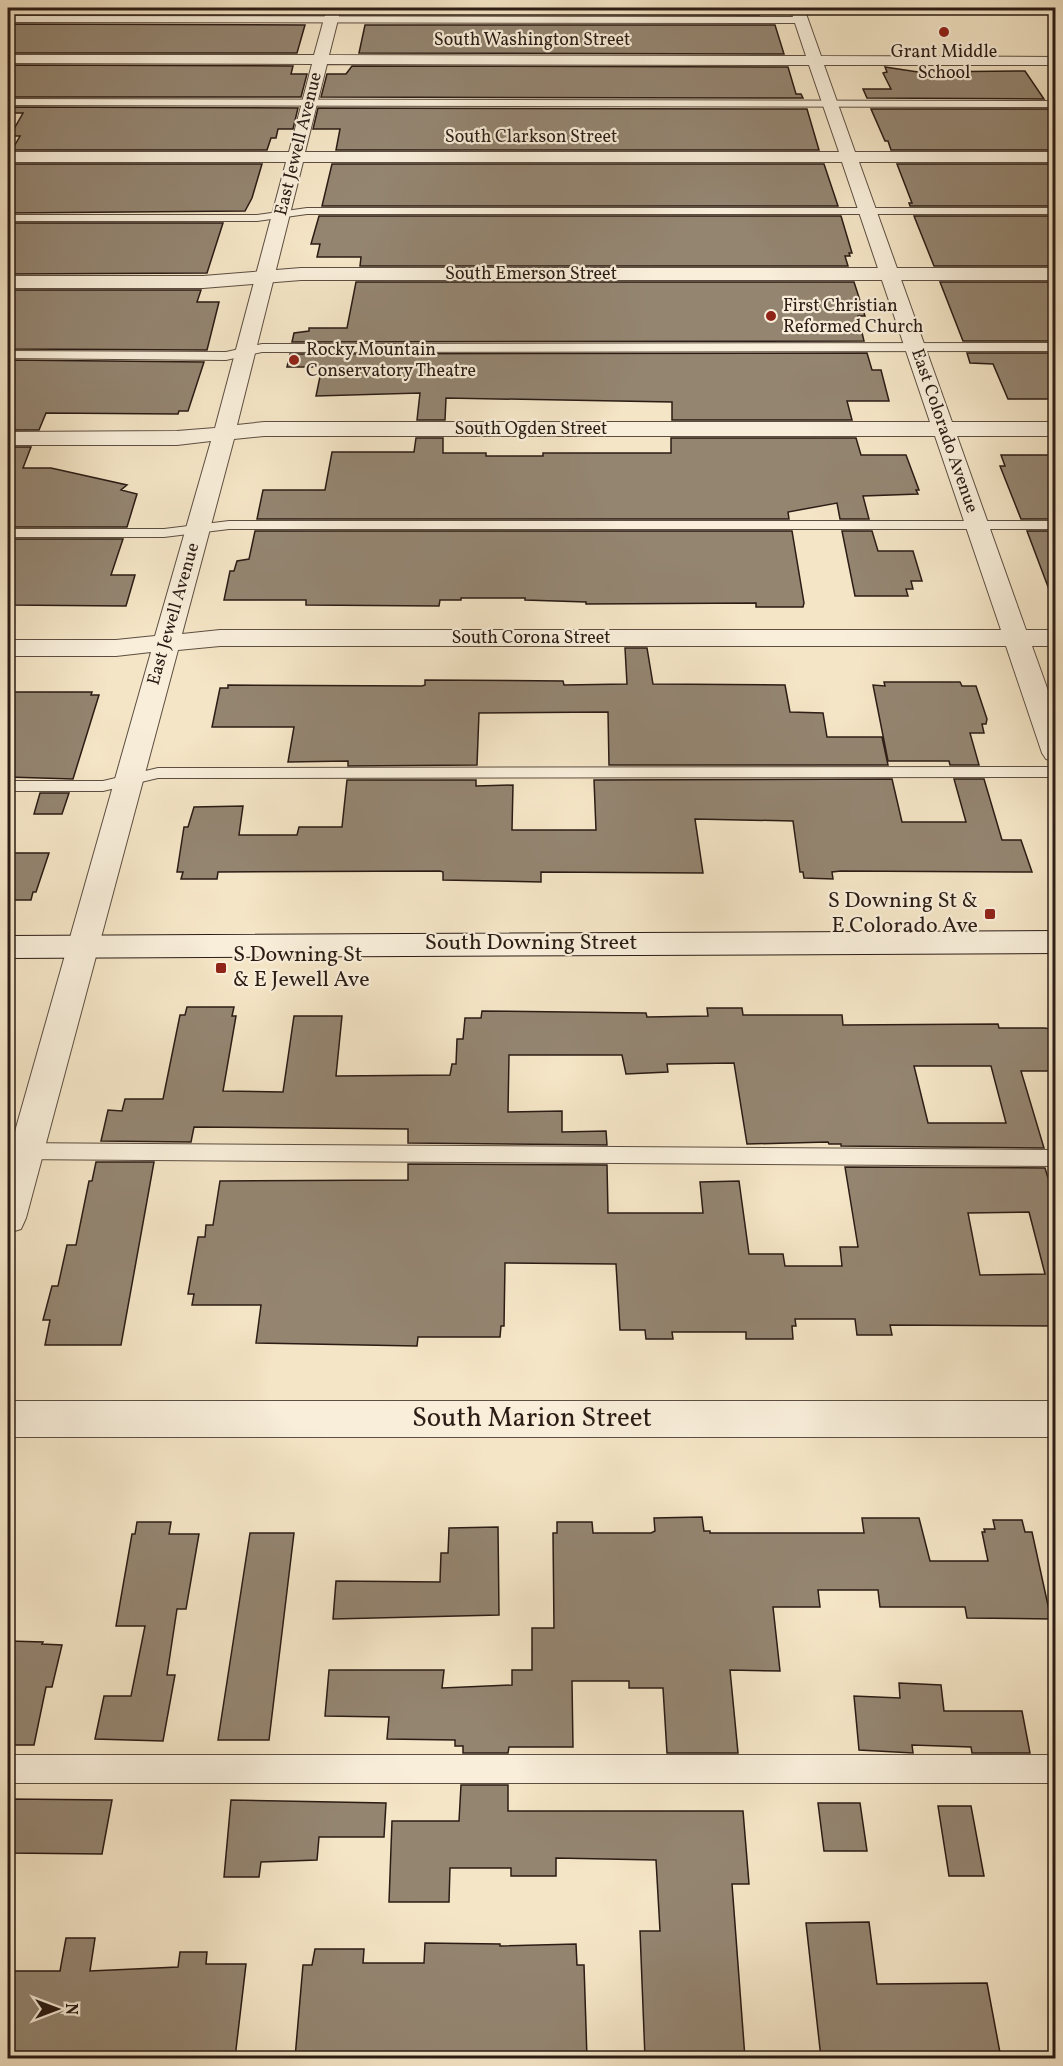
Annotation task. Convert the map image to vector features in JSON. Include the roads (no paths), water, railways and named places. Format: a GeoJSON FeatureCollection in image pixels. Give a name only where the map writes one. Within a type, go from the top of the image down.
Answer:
{"type":"FeatureCollection","features":[{"type":"Feature","properties":{"kind":"street","name":"East Colorado Avenue"},"geometry":{"type":"LineString","coordinates":[[799,13],[1056,753]]}},
{"type":"Feature","properties":{"kind":"street","name":"East Jewell Avenue"},"geometry":{"type":"LineString","coordinates":[[8,1218],[16,1152],[81,946],[224,433],[332,14]]}},
{"type":"Feature","properties":{"kind":"street","name":"South Washington Street"},"geometry":{"type":"LineString","coordinates":[[8,59],[1056,61]]}},
{"type":"Feature","properties":{"kind":"street","name":"South Clarkson Street"},"geometry":{"type":"LineString","coordinates":[[8,157],[1056,157]]}},
{"type":"Feature","properties":{"kind":"street","name":"South Emerson Street"},"geometry":{"type":"LineString","coordinates":[[8,282],[203,282],[301,274],[1056,274]]}},
{"type":"Feature","properties":{"kind":"street","name":"South Ogden Street"},"geometry":{"type":"LineString","coordinates":[[8,438],[177,438],[264,429],[1056,429]]}},
{"type":"Feature","properties":{"kind":"street","name":"South Corona Street"},"geometry":{"type":"LineString","coordinates":[[8,648],[116,648],[220,638],[1056,638]]}},
{"type":"Feature","properties":{"kind":"street","name":"South Downing Street"},"geometry":{"type":"LineString","coordinates":[[8,947],[1056,942]]}},
{"type":"Feature","properties":{"kind":"street","name":"South Marion Street"},"geometry":{"type":"LineString","coordinates":[[8,1419],[1056,1419]]}},
{"type":"Feature","properties":{"kind":"lane"},"geometry":{"type":"LineString","coordinates":[[400,20],[402,8]]}},
{"type":"Feature","properties":{"kind":"lane"},"geometry":{"type":"LineString","coordinates":[[761,11],[799,13]]}},
{"type":"Feature","properties":{"kind":"lane"},"geometry":{"type":"LineString","coordinates":[[8,19],[332,14],[400,20],[799,13]]}},
{"type":"Feature","properties":{"kind":"lane"},"geometry":{"type":"LineString","coordinates":[[8,102],[1056,104]]}},
{"type":"Feature","properties":{"kind":"lane"},"geometry":{"type":"LineString","coordinates":[[8,218],[257,218],[307,211],[1056,211]]}},
{"type":"Feature","properties":{"kind":"lane"},"geometry":{"type":"LineString","coordinates":[[8,355],[226,356],[262,348],[1056,347]]}},
{"type":"Feature","properties":{"kind":"lane"},"geometry":{"type":"LineString","coordinates":[[8,533],[164,533],[229,525],[1056,525]]}},
{"type":"Feature","properties":{"kind":"lane"},"geometry":{"type":"LineString","coordinates":[[8,786],[103,786],[164,773],[1056,772]]}},
{"type":"Feature","properties":{"kind":"lane"},"geometry":{"type":"LineString","coordinates":[[16,1152],[1056,1158]]}},
{"type":"Feature","properties":{"kind":"lane"},"geometry":{"type":"LineString","coordinates":[[8,1769],[1056,1769]]}},
{"type":"Feature","properties":{"kind":"place","name":"Grant Middle School"},"geometry":{"type":"Point","coordinates":[944,32]}},
{"type":"Feature","properties":{"kind":"place","name":"First Christian Reformed Church"},"geometry":{"type":"Point","coordinates":[771,316]}},
{"type":"Feature","properties":{"kind":"place","name":"Rocky Mountain Conservatory Theatre"},"geometry":{"type":"Point","coordinates":[294,360]}},
{"type":"Feature","properties":{"kind":"place","name":"S Downing St & E Colorado Ave"},"geometry":{"type":"Point","coordinates":[990,914]}},
{"type":"Feature","properties":{"kind":"place","name":"S Downing St & E Jewell Ave"},"geometry":{"type":"Point","coordinates":[221,968]}}]}
